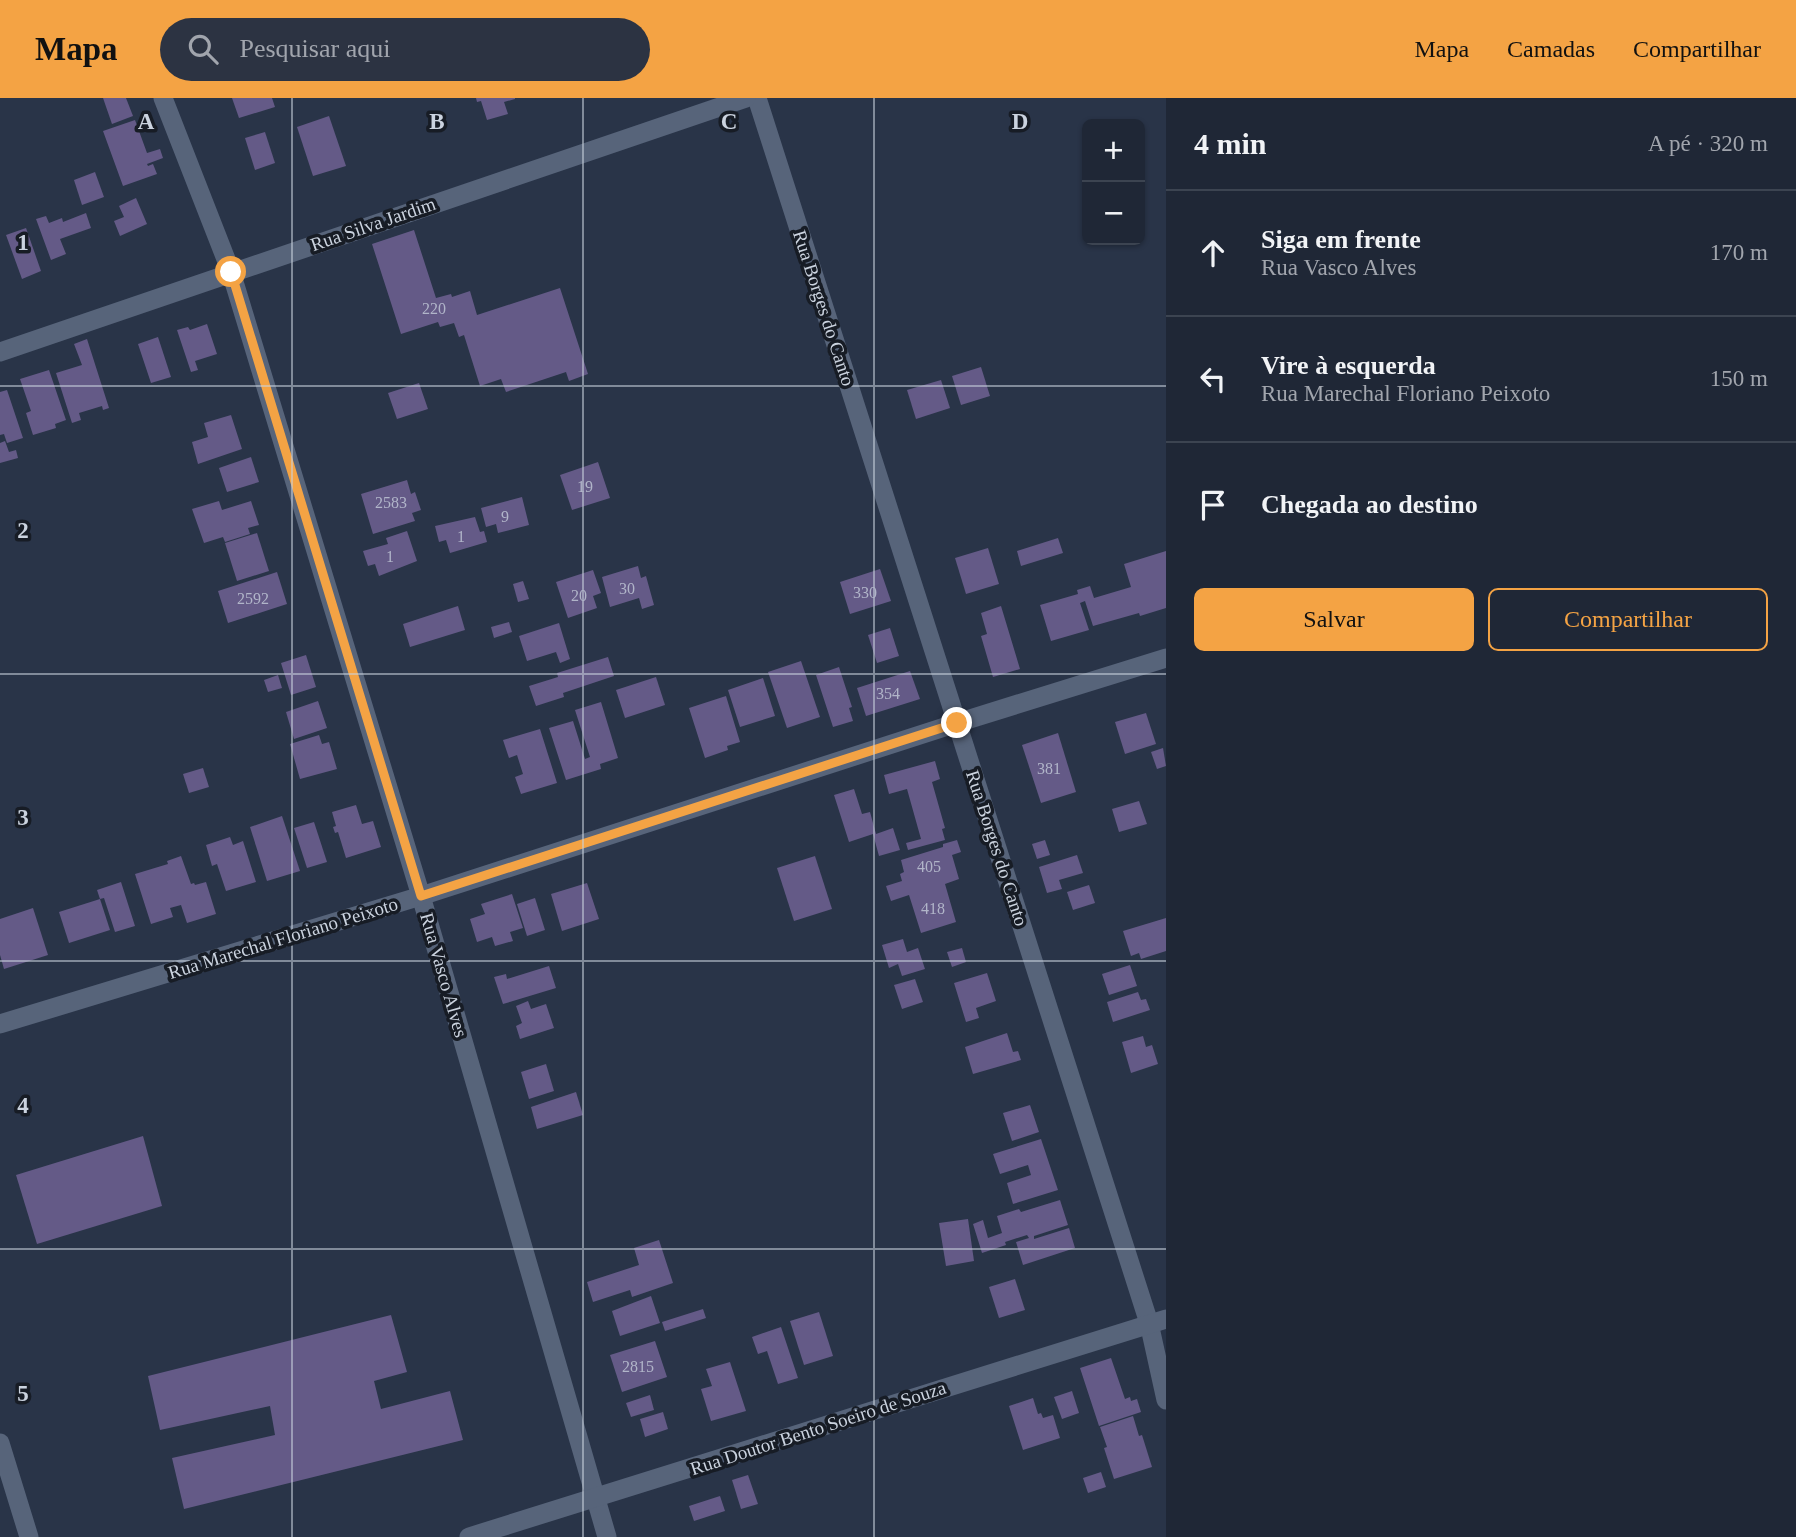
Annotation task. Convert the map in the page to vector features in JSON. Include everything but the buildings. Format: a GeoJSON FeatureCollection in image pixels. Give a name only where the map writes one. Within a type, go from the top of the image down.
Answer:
{"type":"FeatureCollection","features":[{"type":"Feature","properties":{"kind":"street","name":"Rua Vasco Alves"},"geometry":{"type":"LineString","coordinates":[[163,98],[231,272],[421,896],[607,1537]]}},
{"type":"Feature","properties":{"kind":"street","name":"Rua Silva Jardim"},"geometry":{"type":"LineString","coordinates":[[0,352],[746,98]]}},
{"type":"Feature","properties":{"kind":"street","name":"Rua Borges do Canto"},"geometry":{"type":"LineString","coordinates":[[757,98],[957,723],[1157,1321],[1166,1400]]}},
{"type":"Feature","properties":{"kind":"street","name":"Rua Marechal Floriano Peixoto"},"geometry":{"type":"LineString","coordinates":[[0,1024],[421,896],[1166,658]]}},
{"type":"Feature","properties":{"kind":"street","name":"Rua Doutor Bento Soeiro de Souza"},"geometry":{"type":"LineString","coordinates":[[469,1537],[1157,1321]]}},
{"type":"Feature","properties":{"kind":"street"},"geometry":{"type":"LineString","coordinates":[[0,1443],[29,1537]]}},
{"type":"Feature","properties":{"kind":"route"},"geometry":{"type":"LineString","coordinates":[[231,272],[421,896],[957,723]]}}]}
